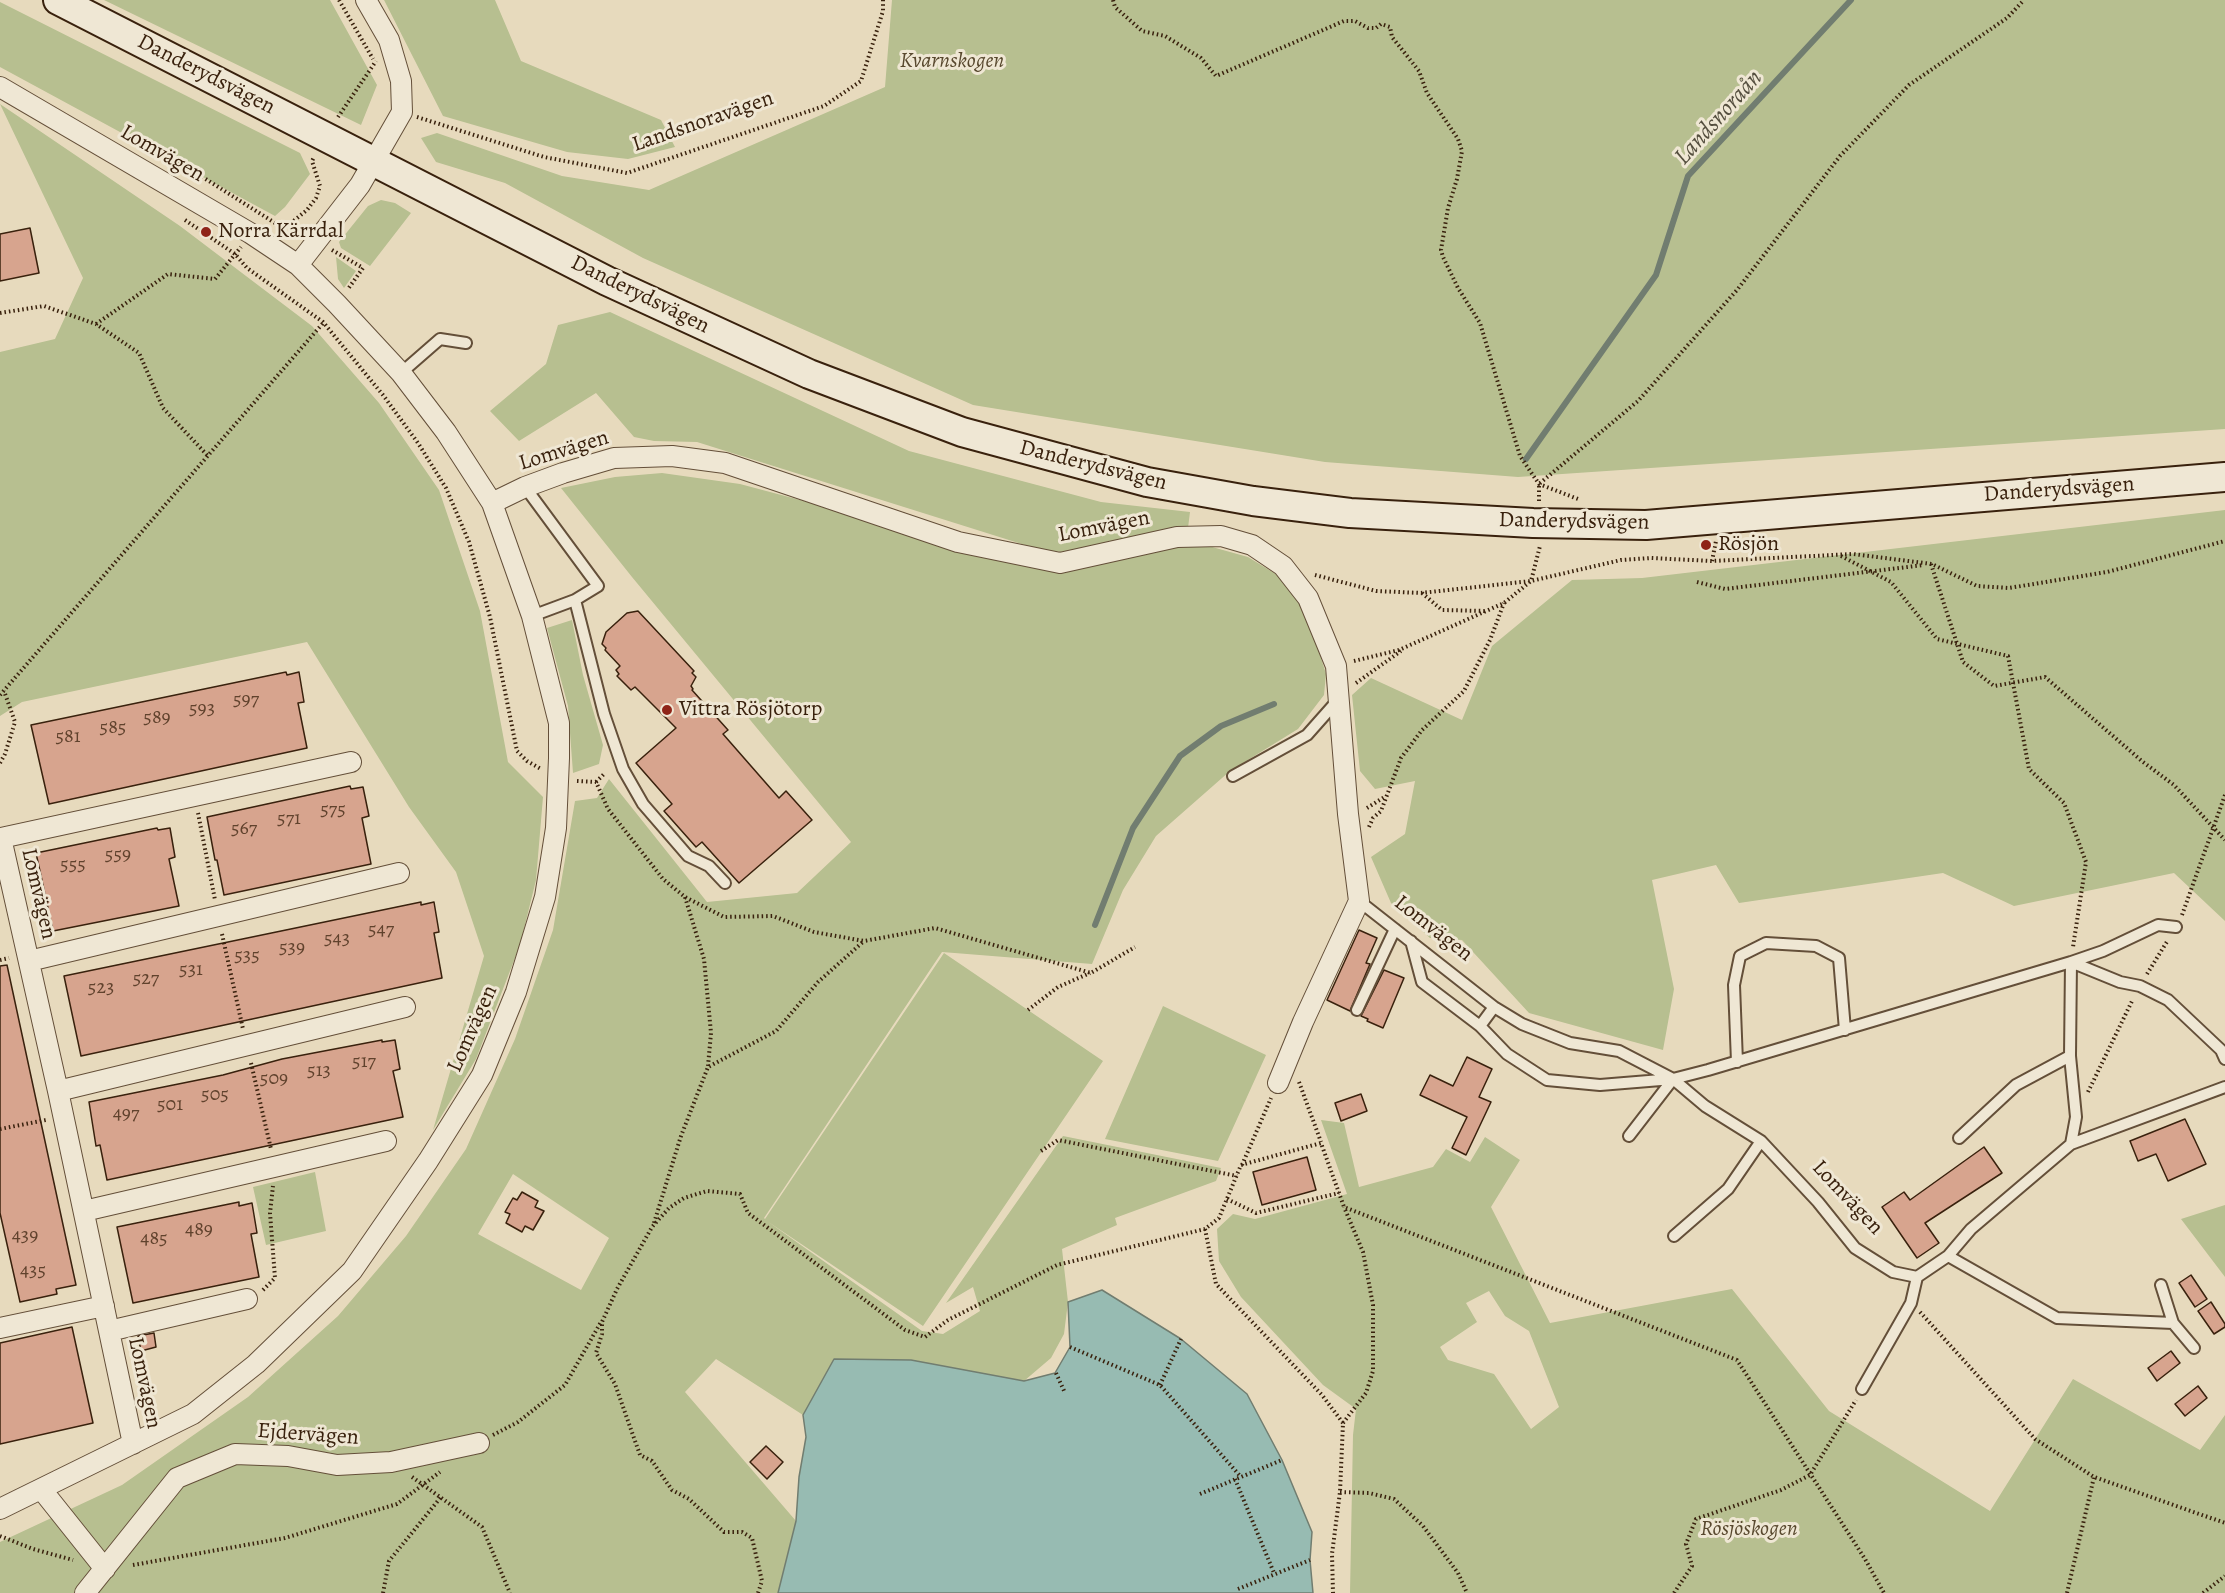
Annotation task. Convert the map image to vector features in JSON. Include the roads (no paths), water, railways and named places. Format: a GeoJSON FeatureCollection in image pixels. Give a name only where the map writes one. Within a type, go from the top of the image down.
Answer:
{"type":"FeatureCollection","features":[{"type":"Feature","properties":{"kind":"main road","name":"Danderydsvägen"},"geometry":{"type":"LineString","coordinates":[[58,0],[607,281],[809,374],[962,432],[1147,482],[1253,501],[1350,513],[1533,523],[1646,525],[2225,477]]}},
{"type":"Feature","properties":{"kind":"street"},"geometry":{"type":"LineString","coordinates":[[298,265],[360,185],[402,112],[401,81],[389,40],[366,0]]}},
{"type":"Feature","properties":{"kind":"street","name":"Lomvägen"},"geometry":{"type":"LineString","coordinates":[[0,87],[250,233],[298,265],[401,373],[446,432],[492,503],[532,616],[559,723],[556,828],[545,897],[516,992],[482,1075],[428,1161],[352,1271],[256,1364],[193,1414],[0,1509]]}},
{"type":"Feature","properties":{"kind":"street","name":"Lomvägen"},"geometry":{"type":"LineString","coordinates":[[492,503],[525,487],[614,458],[672,456],[725,463],[958,542],[1060,563],[1178,537],[1221,536],[1252,545],[1283,566],[1308,598],[1336,666],[1352,851],[1359,902],[1303,1022],[1278,1083]]}},
{"type":"Feature","properties":{"kind":"street","name":"Lomvägen"},"geometry":{"type":"LineString","coordinates":[[133,1444],[64,1116],[1,838],[351,762]]}},
{"type":"Feature","properties":{"kind":"street","name":"Lomvägen"},"geometry":{"type":"LineString","coordinates":[[29,961],[399,873]]}},
{"type":"Feature","properties":{"kind":"street"},"geometry":{"type":"LineString","coordinates":[[58,1091],[405,1008]]}},
{"type":"Feature","properties":{"kind":"street"},"geometry":{"type":"LineString","coordinates":[[84,1211],[386,1141]]}},
{"type":"Feature","properties":{"kind":"street","name":"Lomvägen"},"geometry":{"type":"LineString","coordinates":[[109,1331],[247,1299]]}},
{"type":"Feature","properties":{"kind":"street"},"geometry":{"type":"LineString","coordinates":[[0,1328],[104,1306]]}},
{"type":"Feature","properties":{"kind":"street","name":"Ejdervägen"},"geometry":{"type":"LineString","coordinates":[[85,1593],[177,1478],[235,1454],[288,1456],[337,1465],[391,1462],[479,1443]]}},
{"type":"Feature","properties":{"kind":"street"},"geometry":{"type":"LineString","coordinates":[[42,1490],[105,1569]]}},
{"type":"Feature","properties":{"kind":"lane"},"geometry":{"type":"LineString","coordinates":[[401,373],[440,339],[466,343]]}},
{"type":"Feature","properties":{"kind":"lane"},"geometry":{"type":"LineString","coordinates":[[525,487],[598,586],[575,600],[532,616]]}},
{"type":"Feature","properties":{"kind":"lane"},"geometry":{"type":"LineString","coordinates":[[575,600],[604,714],[623,769],[643,804],[688,856],[709,866],[725,883]]}},
{"type":"Feature","properties":{"kind":"lane"},"geometry":{"type":"LineString","coordinates":[[1233,776],[1307,735],[1339,698]]}},
{"type":"Feature","properties":{"kind":"lane","name":"Lomvägen"},"geometry":{"type":"LineString","coordinates":[[1359,902],[1494,1007],[1522,1024],[1570,1043],[1619,1051],[1673,1079],[1705,1106],[1761,1141],[1818,1202],[1855,1248],[1893,1272],[1917,1277]]}},
{"type":"Feature","properties":{"kind":"lane"},"geometry":{"type":"LineString","coordinates":[[1411,941],[1422,982],[1480,1026],[1507,1054],[1547,1080],[1600,1084],[1673,1079],[1737,1062],[2071,962],[2103,951],[2158,925],[2176,927]]}},
{"type":"Feature","properties":{"kind":"lane"},"geometry":{"type":"LineString","coordinates":[[1357,1010],[1395,929]]}},
{"type":"Feature","properties":{"kind":"lane"},"geometry":{"type":"LineString","coordinates":[[1737,1062],[1734,986],[1740,956],[1766,943],[1816,946],[1839,958],[1845,1030]]}},
{"type":"Feature","properties":{"kind":"lane"},"geometry":{"type":"LineString","coordinates":[[2071,962],[2120,982],[2140,986],[2168,1000],[2221,1050],[2225,1059]]}},
{"type":"Feature","properties":{"kind":"lane"},"geometry":{"type":"LineString","coordinates":[[2071,962],[2070,1056],[2076,1117],[2071,1144]]}},
{"type":"Feature","properties":{"kind":"lane"},"geometry":{"type":"LineString","coordinates":[[1480,1026],[1494,1007]]}},
{"type":"Feature","properties":{"kind":"lane"},"geometry":{"type":"LineString","coordinates":[[1959,1138],[2016,1085],[2070,1056]]}},
{"type":"Feature","properties":{"kind":"lane"},"geometry":{"type":"LineString","coordinates":[[1629,1136],[1673,1079]]}},
{"type":"Feature","properties":{"kind":"lane"},"geometry":{"type":"LineString","coordinates":[[1862,1389],[1911,1303],[1917,1277],[1948,1256],[1971,1229],[2071,1144],[2225,1087]]}},
{"type":"Feature","properties":{"kind":"lane"},"geometry":{"type":"LineString","coordinates":[[1674,1236],[1728,1189],[1761,1141]]}},
{"type":"Feature","properties":{"kind":"lane"},"geometry":{"type":"LineString","coordinates":[[1948,1256],[2057,1318],[2173,1323]]}},
{"type":"Feature","properties":{"kind":"lane"},"geometry":{"type":"LineString","coordinates":[[2161,1286],[2173,1323],[2194,1348]]}},
{"type":"Feature","properties":{"kind":"water"},"geometry":{"type":"Polygon","coordinates":[[[1102,1290],[1181,1339],[1247,1394],[1282,1460],[1312,1532],[1310,1560],[1313,1593],[778,1593],[796,1521],[799,1477],[806,1437],[803,1415],[834,1359],[911,1360],[1024,1381],[1055,1373],[1070,1347],[1068,1302],[1102,1290]]]}},
{"type":"Feature","properties":{"kind":"waterway","name":"Landsnoraån"},"geometry":{"type":"LineString","coordinates":[[1526,459],[1656,275],[1688,176],[1851,0]]}},
{"type":"Feature","properties":{"kind":"waterway"},"geometry":{"type":"LineString","coordinates":[[1095,925],[1133,828],[1180,756],[1221,726],[1274,704]]}},
{"type":"Feature","properties":{"kind":"place","name":"Norra Kärrdal"},"geometry":{"type":"Point","coordinates":[206,232]}},
{"type":"Feature","properties":{"kind":"place","name":"Rösjön"},"geometry":{"type":"Point","coordinates":[1706,545]}},
{"type":"Feature","properties":{"kind":"place","name":"Vittra Rösjötorp"},"geometry":{"type":"Point","coordinates":[667,710]}},
{"type":"Feature","properties":{"kind":"park label","name":"Kvarnskogen"},"geometry":{"type":"Point","coordinates":[952,62]}},
{"type":"Feature","properties":{"kind":"park label","name":"Rösjöskogen"},"geometry":{"type":"Point","coordinates":[1749,1530]}}]}
